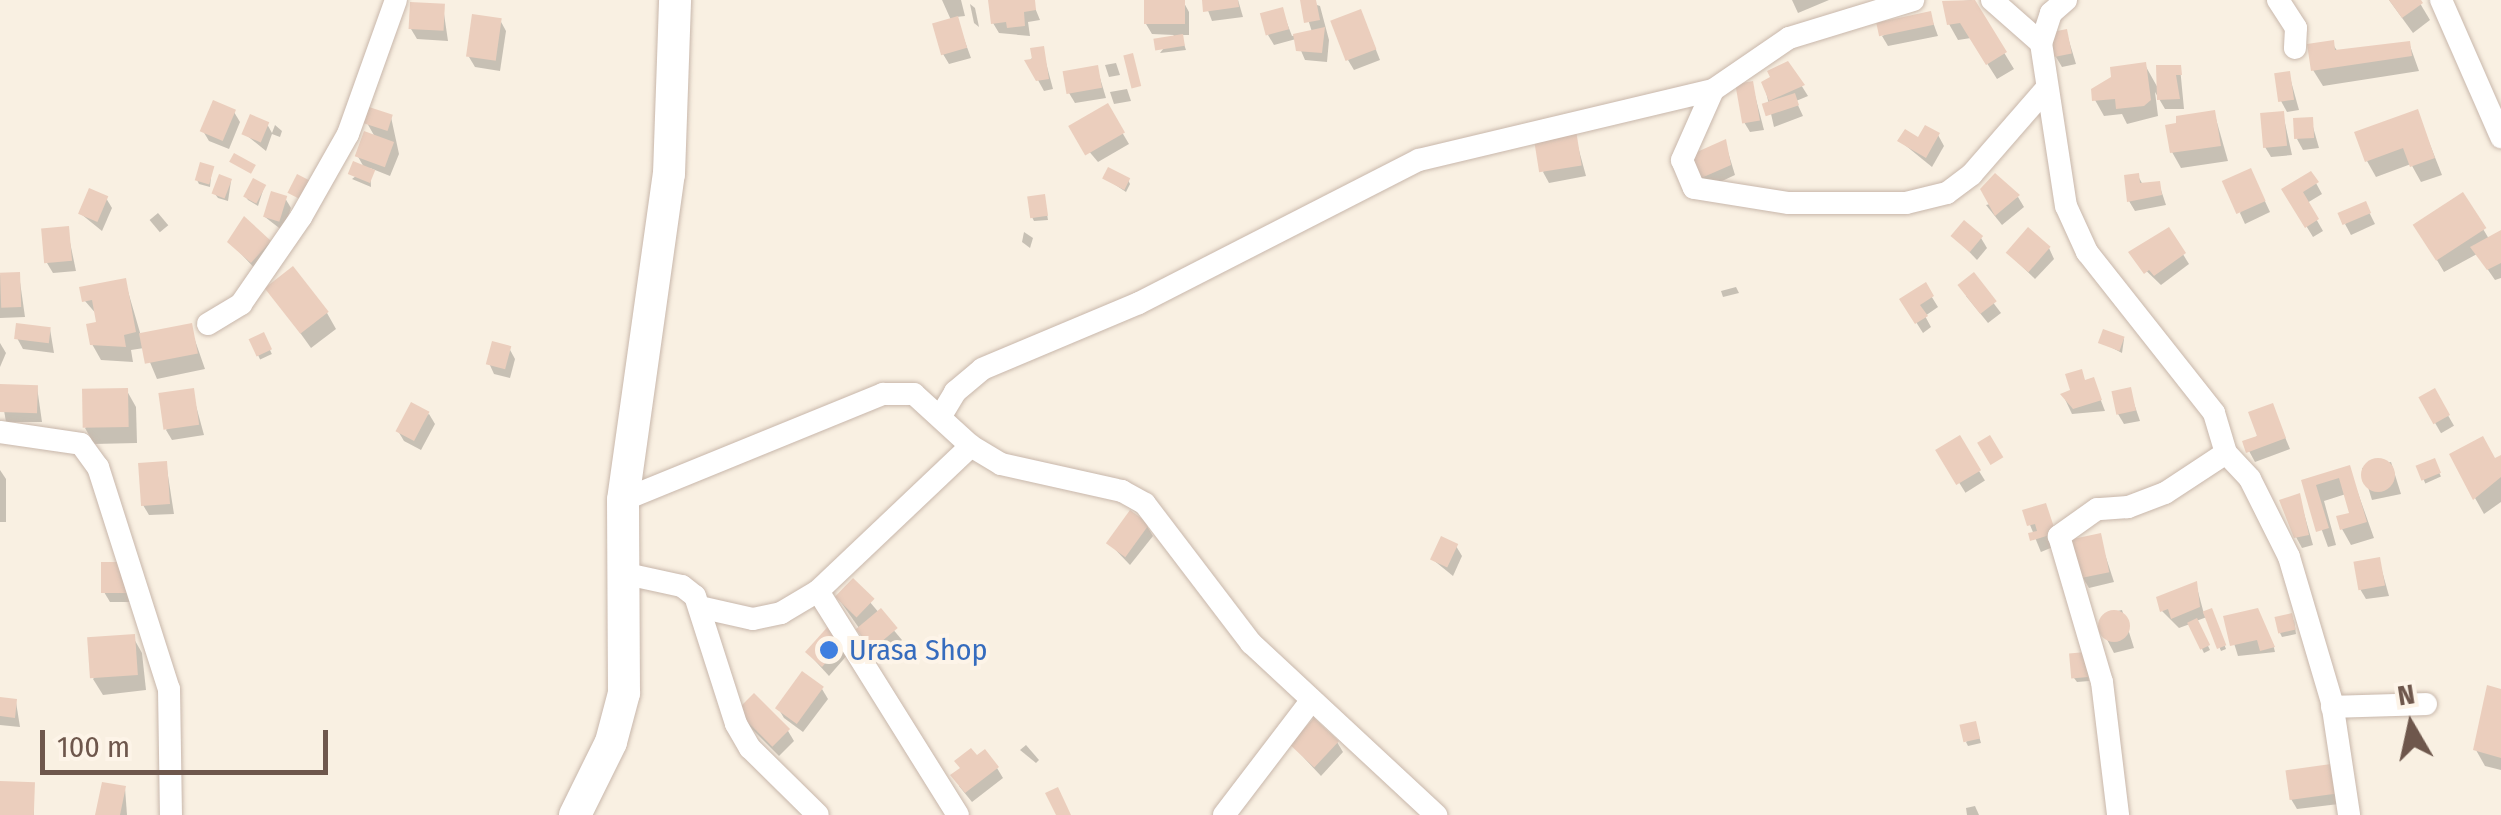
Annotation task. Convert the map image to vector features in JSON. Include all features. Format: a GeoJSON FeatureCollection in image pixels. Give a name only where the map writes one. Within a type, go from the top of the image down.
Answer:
{"type":"FeatureCollection","features":[{"type":"Feature","properties":{"kind":"street"},"geometry":{"type":"LineString","coordinates":[[208,324],[248,296],[301,217],[348,134],[396,0]]}},
{"type":"Feature","properties":{"kind":"street"},"geometry":{"type":"LineString","coordinates":[[575,815],[611,742],[624,694],[623,500],[666,211],[674,0]]}},
{"type":"Feature","properties":{"kind":"street"},"geometry":{"type":"LineString","coordinates":[[942,414],[955,392],[982,369],[1139,303],[1419,160],[1713,90],[1789,38],[1914,0]]}},
{"type":"Feature","properties":{"kind":"street"},"geometry":{"type":"LineString","coordinates":[[1992,0],[2042,43]]}},
{"type":"Feature","properties":{"kind":"street"},"geometry":{"type":"LineString","coordinates":[[2066,0],[2050,13],[2042,43],[2066,206],[2087,252],[2214,413],[2226,453],[2277,526],[2332,707],[2349,815]]}},
{"type":"Feature","properties":{"kind":"street"},"geometry":{"type":"LineString","coordinates":[[2278,0],[2296,28],[2295,48]]}},
{"type":"Feature","properties":{"kind":"street"},"geometry":{"type":"LineString","coordinates":[[2441,0],[2501,137]]}},
{"type":"Feature","properties":{"kind":"street"},"geometry":{"type":"LineString","coordinates":[[1713,90],[1682,160],[1694,188],[1789,203],[1906,203],[1947,193],[1972,174],[2046,89]]}},
{"type":"Feature","properties":{"kind":"street"},"geometry":{"type":"LineString","coordinates":[[623,500],[883,394],[914,394],[942,414],[970,446],[1041,478],[1122,492],[1144,504],[1242,632],[1310,702],[1436,815]]}},
{"type":"Feature","properties":{"kind":"street"},"geometry":{"type":"LineString","coordinates":[[0,432],[81,444],[98,467],[169,689],[171,815]]}},
{"type":"Feature","properties":{"kind":"street"},"geometry":{"type":"LineString","coordinates":[[704,608],[753,619],[780,613],[818,591],[970,446]]}},
{"type":"Feature","properties":{"kind":"street"},"geometry":{"type":"LineString","coordinates":[[2118,815],[2102,682],[2059,536],[2096,509],[2128,507],[2164,494],[2226,453]]}},
{"type":"Feature","properties":{"kind":"street"},"geometry":{"type":"LineString","coordinates":[[622,573],[682,586],[704,608],[736,724],[818,815]]}},
{"type":"Feature","properties":{"kind":"street"},"geometry":{"type":"LineString","coordinates":[[818,591],[958,815]]}},
{"type":"Feature","properties":{"kind":"street"},"geometry":{"type":"LineString","coordinates":[[1224,815],[1310,702]]}},
{"type":"Feature","properties":{"kind":"street"},"geometry":{"type":"LineString","coordinates":[[2332,707],[2426,704]]}},
{"type":"Feature","properties":{"kind":"building"},"geometry":{"type":"Polygon","coordinates":[[[988,0],[1035,0],[1036,10],[1024,12],[1025,26],[1007,28],[1006,22],[991,24],[988,0]]]}},
{"type":"Feature","properties":{"kind":"building"},"geometry":{"type":"Polygon","coordinates":[[[1144,0],[1185,0],[1185,24],[1144,24],[1144,0]]]}},
{"type":"Feature","properties":{"kind":"building"},"geometry":{"type":"Polygon","coordinates":[[[1202,0],[1238,0],[1239,7],[1203,12],[1202,0]]]}},
{"type":"Feature","properties":{"kind":"building"},"geometry":{"type":"Polygon","coordinates":[[[1300,0],[1316,0],[1320,20],[1304,23],[1300,0]]]}},
{"type":"Feature","properties":{"kind":"building"},"geometry":{"type":"Polygon","coordinates":[[[1975,0],[2007,52],[1986,65],[1960,23],[1947,25],[1942,1],[1975,0]]]}},
{"type":"Feature","properties":{"kind":"building"},"geometry":{"type":"Polygon","coordinates":[[[2389,0],[2421,0],[2423,3],[2402,18],[2389,0]]]}},
{"type":"Feature","properties":{"kind":"building"},"geometry":{"type":"Polygon","coordinates":[[[410,2],[445,4],[444,31],[409,29],[410,2]]]}},
{"type":"Feature","properties":{"kind":"building"},"geometry":{"type":"Polygon","coordinates":[[[1283,7],[1289,29],[1266,35],[1260,13],[1283,7]]]}},
{"type":"Feature","properties":{"kind":"building"},"geometry":{"type":"Polygon","coordinates":[[[1361,9],[1376,49],[1346,61],[1330,21],[1361,9]]]}},
{"type":"Feature","properties":{"kind":"building"},"geometry":{"type":"Polygon","coordinates":[[[1931,11],[1934,25],[1879,36],[1876,23],[1931,11]]]}},
{"type":"Feature","properties":{"kind":"building"},"geometry":{"type":"Polygon","coordinates":[[[472,14],[502,18],[496,61],[466,57],[472,14]]]}},
{"type":"Feature","properties":{"kind":"building"},"geometry":{"type":"Polygon","coordinates":[[[958,16],[967,48],[941,55],[932,23],[958,16]]]}},
{"type":"Feature","properties":{"kind":"building"},"geometry":{"type":"Polygon","coordinates":[[[1325,27],[1322,53],[1296,51],[1293,34],[1325,27]]]}},
{"type":"Feature","properties":{"kind":"building"},"geometry":{"type":"Polygon","coordinates":[[[2067,29],[2072,54],[2054,57],[2049,32],[2067,29]]]}},
{"type":"Feature","properties":{"kind":"building"},"geometry":{"type":"Polygon","coordinates":[[[1183,34],[1185,46],[1155,51],[1153,39],[1183,34]]]}},
{"type":"Feature","properties":{"kind":"building"},"geometry":{"type":"Polygon","coordinates":[[[2334,40],[2335,50],[2410,41],[2412,56],[2311,71],[2307,44],[2334,40]]]}},
{"type":"Feature","properties":{"kind":"building"},"geometry":{"type":"Polygon","coordinates":[[[1044,46],[1049,79],[1036,81],[1024,60],[1032,59],[1030,48],[1044,46]]]}},
{"type":"Feature","properties":{"kind":"building"},"geometry":{"type":"Polygon","coordinates":[[[1133,53],[1141,86],[1132,88],[1123,55],[1133,53]]]}},
{"type":"Feature","properties":{"kind":"building"},"geometry":{"type":"Polygon","coordinates":[[[1788,61],[1805,85],[1769,101],[1761,82],[1770,77],[1767,71],[1788,61]]]}},
{"type":"Feature","properties":{"kind":"building"},"geometry":{"type":"Polygon","coordinates":[[[2146,62],[2151,100],[2144,106],[2116,109],[2115,99],[2092,101],[2091,89],[2111,77],[2110,67],[2146,62]]]}},
{"type":"Feature","properties":{"kind":"building"},"geometry":{"type":"Polygon","coordinates":[[[1098,65],[1102,88],[1067,94],[1063,71],[1098,65]]]}},
{"type":"Feature","properties":{"kind":"building"},"geometry":{"type":"Polygon","coordinates":[[[2156,65],[2181,65],[2182,75],[2176,75],[2180,99],[2157,100],[2156,65]]]}},
{"type":"Feature","properties":{"kind":"building"},"geometry":{"type":"Polygon","coordinates":[[[2290,71],[2294,100],[2278,102],[2274,73],[2290,71]]]}},
{"type":"Feature","properties":{"kind":"building"},"geometry":{"type":"Polygon","coordinates":[[[1753,81],[1760,120],[1742,124],[1735,84],[1753,81]]]}},
{"type":"Feature","properties":{"kind":"building"},"geometry":{"type":"Polygon","coordinates":[[[1795,93],[1799,105],[1766,116],[1762,104],[1795,93]]]}},
{"type":"Feature","properties":{"kind":"building"},"geometry":{"type":"Polygon","coordinates":[[[213,100],[236,110],[223,141],[200,131],[213,100]]]}},
{"type":"Feature","properties":{"kind":"building"},"geometry":{"type":"Polygon","coordinates":[[[1108,103],[1125,132],[1085,155],[1068,126],[1108,103]]]}},
{"type":"Feature","properties":{"kind":"building"},"geometry":{"type":"Polygon","coordinates":[[[369,107],[393,115],[388,131],[364,123],[369,107]]]}},
{"type":"Feature","properties":{"kind":"building"},"geometry":{"type":"Polygon","coordinates":[[[2418,109],[2435,158],[2410,167],[2403,148],[2365,162],[2354,132],[2418,109]]]}},
{"type":"Feature","properties":{"kind":"building"},"geometry":{"type":"Polygon","coordinates":[[[2215,110],[2221,146],[2170,153],[2165,125],[2176,123],[2176,116],[2215,110]]]}},
{"type":"Feature","properties":{"kind":"building"},"geometry":{"type":"Polygon","coordinates":[[[2284,111],[2287,146],[2263,148],[2260,113],[2284,111]]]}},
{"type":"Feature","properties":{"kind":"building"},"geometry":{"type":"Polygon","coordinates":[[[250,114],[269,122],[261,142],[241,134],[250,114]]]}},
{"type":"Feature","properties":{"kind":"building"},"geometry":{"type":"Polygon","coordinates":[[[2313,117],[2314,138],[2294,139],[2293,118],[2313,117]]]}},
{"type":"Feature","properties":{"kind":"building"},"geometry":{"type":"Polygon","coordinates":[[[1925,125],[1940,133],[1926,158],[1897,141],[1905,129],[1918,137],[1925,125]]]}},
{"type":"Feature","properties":{"kind":"building"},"geometry":{"type":"Polygon","coordinates":[[[1576,130],[1582,166],[1539,172],[1534,137],[1576,130]]]}},
{"type":"Feature","properties":{"kind":"building"},"geometry":{"type":"Polygon","coordinates":[[[364,131],[394,142],[385,167],[355,156],[364,131]]]}},
{"type":"Feature","properties":{"kind":"building"},"geometry":{"type":"Polygon","coordinates":[[[1726,139],[1731,165],[1699,179],[1688,156],[1726,139]]]}},
{"type":"Feature","properties":{"kind":"building"},"geometry":{"type":"Polygon","coordinates":[[[234,153],[256,165],[251,174],[229,162],[234,153]]]}},
{"type":"Feature","properties":{"kind":"building"},"geometry":{"type":"Polygon","coordinates":[[[353,161],[375,170],[370,183],[348,174],[353,161]]]}},
{"type":"Feature","properties":{"kind":"building"},"geometry":{"type":"Polygon","coordinates":[[[200,162],[214,166],[209,184],[195,180],[200,162]]]}},
{"type":"Feature","properties":{"kind":"building"},"geometry":{"type":"Polygon","coordinates":[[[1108,167],[1130,178],[1124,190],[1102,179],[1108,167]]]}},
{"type":"Feature","properties":{"kind":"building"},"geometry":{"type":"Polygon","coordinates":[[[2251,168],[2266,201],[2236,214],[2222,181],[2251,168]]]}},
{"type":"Feature","properties":{"kind":"building"},"geometry":{"type":"Polygon","coordinates":[[[2311,171],[2319,182],[2303,192],[2319,219],[2305,228],[2281,189],[2311,171]]]}},
{"type":"Feature","properties":{"kind":"building"},"geometry":{"type":"Polygon","coordinates":[[[1995,173],[2020,195],[1995,216],[1980,189],[1995,173]]]}},
{"type":"Feature","properties":{"kind":"building"},"geometry":{"type":"Polygon","coordinates":[[[2139,173],[2140,183],[2160,181],[2162,195],[2127,202],[2124,175],[2139,173]]]}},
{"type":"Feature","properties":{"kind":"building"},"geometry":{"type":"Polygon","coordinates":[[[219,174],[232,179],[225,199],[211,194],[219,174]]]}},
{"type":"Feature","properties":{"kind":"building"},"geometry":{"type":"Polygon","coordinates":[[[297,174],[313,182],[304,201],[287,193],[297,174]]]}},
{"type":"Feature","properties":{"kind":"building"},"geometry":{"type":"Polygon","coordinates":[[[253,178],[266,185],[256,204],[243,197],[253,178]]]}},
{"type":"Feature","properties":{"kind":"building"},"geometry":{"type":"Polygon","coordinates":[[[89,188],[108,196],[97,222],[78,214],[89,188]]]}},
{"type":"Feature","properties":{"kind":"building"},"geometry":{"type":"Polygon","coordinates":[[[271,191],[287,196],[279,222],[263,217],[271,191]]]}},
{"type":"Feature","properties":{"kind":"building"},"geometry":{"type":"Polygon","coordinates":[[[2463,192],[2486,228],[2436,261],[2413,225],[2463,192]]]}},
{"type":"Feature","properties":{"kind":"building"},"geometry":{"type":"Polygon","coordinates":[[[1045,194],[1048,216],[1030,218],[1027,197],[1045,194]]]}},
{"type":"Feature","properties":{"kind":"building"},"geometry":{"type":"Polygon","coordinates":[[[2366,201],[2371,213],[2343,225],[2337,213],[2366,201]]]}},
{"type":"Feature","properties":{"kind":"building"},"geometry":{"type":"Polygon","coordinates":[[[244,216],[271,241],[251,263],[227,242],[244,216]]]}},
{"type":"Feature","properties":{"kind":"building"},"geometry":{"type":"Polygon","coordinates":[[[1964,220],[1983,236],[1970,252],[1951,236],[1964,220]]]}},
{"type":"Feature","properties":{"kind":"building"},"geometry":{"type":"Polygon","coordinates":[[[69,226],[72,261],[44,263],[41,228],[69,226]]]}},
{"type":"Feature","properties":{"kind":"building"},"geometry":{"type":"Polygon","coordinates":[[[2028,227],[2051,247],[2028,272],[2006,253],[2028,227]]]}},
{"type":"Feature","properties":{"kind":"building"},"geometry":{"type":"Polygon","coordinates":[[[2169,227],[2186,253],[2154,276],[2149,270],[2144,274],[2128,252],[2169,227]]]}},
{"type":"Feature","properties":{"kind":"building"},"geometry":{"type":"Polygon","coordinates":[[[2501,230],[2501,263],[2487,270],[2470,247],[2501,230]]]}},
{"type":"Feature","properties":{"kind":"building"},"geometry":{"type":"Polygon","coordinates":[[[293,266],[329,312],[300,334],[265,288],[293,266]]]}},
{"type":"Feature","properties":{"kind":"building"},"geometry":{"type":"Polygon","coordinates":[[[20,272],[21,307],[1,308],[0,273],[20,272]]]}},
{"type":"Feature","properties":{"kind":"building"},"geometry":{"type":"Polygon","coordinates":[[[1974,272],[1997,301],[1980,314],[1957,285],[1974,272]]]}},
{"type":"Feature","properties":{"kind":"building"},"geometry":{"type":"Polygon","coordinates":[[[126,278],[136,332],[124,335],[126,347],[90,345],[86,324],[96,322],[92,300],[82,302],[79,287],[126,278]]]}},
{"type":"Feature","properties":{"kind":"building"},"geometry":{"type":"Polygon","coordinates":[[[1926,282],[1934,296],[1920,305],[1928,316],[1915,324],[1899,299],[1926,282]]]}},
{"type":"Feature","properties":{"kind":"building"},"geometry":{"type":"Polygon","coordinates":[[[16,323],[51,327],[49,343],[14,339],[16,323]]]}},
{"type":"Feature","properties":{"kind":"building"},"geometry":{"type":"Polygon","coordinates":[[[192,323],[198,353],[145,364],[139,333],[192,323]]]}},
{"type":"Feature","properties":{"kind":"building"},"geometry":{"type":"Polygon","coordinates":[[[2103,329],[2125,337],[2119,351],[2098,343],[2103,329]]]}},
{"type":"Feature","properties":{"kind":"building"},"geometry":{"type":"Polygon","coordinates":[[[264,332],[272,349],[257,356],[249,339],[264,332]]]}},
{"type":"Feature","properties":{"kind":"building"},"geometry":{"type":"Polygon","coordinates":[[[492,341],[511,346],[505,369],[486,364],[492,341]]]}},
{"type":"Feature","properties":{"kind":"building"},"geometry":{"type":"Polygon","coordinates":[[[2082,369],[2085,380],[2094,377],[2102,400],[2073,409],[2060,394],[2070,390],[2065,374],[2082,369]]]}},
{"type":"Feature","properties":{"kind":"building"},"geometry":{"type":"Polygon","coordinates":[[[0,384],[38,385],[37,413],[0,412],[0,384]]]}},
{"type":"Feature","properties":{"kind":"building"},"geometry":{"type":"Polygon","coordinates":[[[2131,387],[2136,410],[2116,415],[2111,391],[2131,387]]]}},
{"type":"Feature","properties":{"kind":"building"},"geometry":{"type":"Polygon","coordinates":[[[128,388],[129,427],[83,428],[82,389],[128,388]]]}},
{"type":"Feature","properties":{"kind":"building"},"geometry":{"type":"Polygon","coordinates":[[[194,388],[199,425],[163,430],[158,393],[194,388]]]}},
{"type":"Feature","properties":{"kind":"building"},"geometry":{"type":"Polygon","coordinates":[[[2435,388],[2450,415],[2433,424],[2418,397],[2435,388]]]}},
{"type":"Feature","properties":{"kind":"building"},"geometry":{"type":"Polygon","coordinates":[[[411,402],[430,412],[414,441],[396,431],[411,402]]]}},
{"type":"Feature","properties":{"kind":"building"},"geometry":{"type":"Polygon","coordinates":[[[2273,403],[2286,438],[2246,453],[2242,441],[2257,436],[2248,412],[2273,403]]]}},
{"type":"Feature","properties":{"kind":"building"},"geometry":{"type":"Polygon","coordinates":[[[1960,435],[1981,470],[1956,485],[1935,450],[1960,435]]]}},
{"type":"Feature","properties":{"kind":"building"},"geometry":{"type":"Polygon","coordinates":[[[1990,435],[2003,457],[1991,465],[1977,443],[1990,435]]]}},
{"type":"Feature","properties":{"kind":"building"},"geometry":{"type":"Polygon","coordinates":[[[2483,436],[2495,458],[2501,455],[2501,477],[2473,500],[2449,454],[2483,436]]]}},
{"type":"Feature","properties":{"kind":"building"},"geometry":{"type":"Polygon","coordinates":[[[2378,458],[2390,463],[2395,475],[2390,487],[2378,492],[2366,487],[2361,475],[2366,463],[2378,458]]]}},
{"type":"Feature","properties":{"kind":"building"},"geometry":{"type":"Polygon","coordinates":[[[2435,458],[2441,473],[2422,481],[2416,466],[2435,458]]]}},
{"type":"Feature","properties":{"kind":"building"},"geometry":{"type":"Polygon","coordinates":[[[167,461],[170,504],[141,506],[138,463],[167,461]]]}},
{"type":"Feature","properties":{"kind":"building"},"geometry":{"type":"Polygon","coordinates":[[[2350,465],[2367,522],[2340,530],[2336,516],[2349,513],[2339,478],[2316,485],[2329,528],[2316,532],[2301,480],[2350,465]]]}},
{"type":"Feature","properties":{"kind":"building"},"geometry":{"type":"Polygon","coordinates":[[[2300,493],[2309,535],[2294,538],[2279,500],[2300,493]]]}},
{"type":"Feature","properties":{"kind":"building"},"geometry":{"type":"Polygon","coordinates":[[[2046,503],[2056,533],[2030,541],[2028,533],[2037,531],[2035,524],[2027,526],[2022,510],[2046,503]]]}},
{"type":"Feature","properties":{"kind":"building"},"geometry":{"type":"Polygon","coordinates":[[[1130,510],[1149,524],[1125,557],[1106,543],[1130,510]]]}},
{"type":"Feature","properties":{"kind":"building"},"geometry":{"type":"Polygon","coordinates":[[[2101,533],[2109,572],[2080,578],[2072,539],[2101,533]]]}},
{"type":"Feature","properties":{"kind":"building"},"geometry":{"type":"Polygon","coordinates":[[[1441,536],[1458,544],[1447,568],[1430,560],[1441,536]]]}},
{"type":"Feature","properties":{"kind":"building"},"geometry":{"type":"Polygon","coordinates":[[[2380,557],[2385,586],[2358,590],[2353,562],[2380,557]]]}},
{"type":"Feature","properties":{"kind":"building"},"geometry":{"type":"Polygon","coordinates":[[[101,562],[129,562],[129,593],[101,593],[101,562]]]}},
{"type":"Feature","properties":{"kind":"building"},"geometry":{"type":"Polygon","coordinates":[[[853,578],[875,599],[857,618],[835,597],[853,578]]]}},
{"type":"Feature","properties":{"kind":"building"},"geometry":{"type":"Polygon","coordinates":[[[2197,581],[2200,607],[2171,619],[2168,609],[2160,612],[2156,597],[2197,581]]]}},
{"type":"Feature","properties":{"kind":"building"},"geometry":{"type":"Polygon","coordinates":[[[881,608],[898,628],[872,649],[856,629],[881,608]]]}},
{"type":"Feature","properties":{"kind":"building"},"geometry":{"type":"Polygon","coordinates":[[[2212,608],[2226,645],[2217,649],[2203,612],[2212,608]]]}},
{"type":"Feature","properties":{"kind":"building"},"geometry":{"type":"Polygon","coordinates":[[[2258,608],[2275,647],[2260,651],[2257,640],[2230,646],[2223,616],[2258,608]]]}},
{"type":"Feature","properties":{"kind":"building"},"geometry":{"type":"Polygon","coordinates":[[[2114,610],[2125,615],[2130,626],[2125,637],[2114,642],[2103,637],[2098,626],[2103,615],[2114,610]]]}},
{"type":"Feature","properties":{"kind":"building"},"geometry":{"type":"Polygon","coordinates":[[[2292,613],[2296,630],[2278,634],[2274,617],[2292,613]]]}},
{"type":"Feature","properties":{"kind":"building"},"geometry":{"type":"Polygon","coordinates":[[[2197,618],[2210,645],[2200,650],[2187,623],[2197,618]]]}},
{"type":"Feature","properties":{"kind":"building"},"geometry":{"type":"Polygon","coordinates":[[[832,622],[845,641],[822,667],[805,652],[832,622]]]}},
{"type":"Feature","properties":{"kind":"building"},"geometry":{"type":"Polygon","coordinates":[[[135,634],[138,675],[90,678],[87,637],[135,634]]]}},
{"type":"Feature","properties":{"kind":"building"},"geometry":{"type":"Polygon","coordinates":[[[2086,652],[2088,677],[2071,678],[2069,653],[2086,652]]]}},
{"type":"Feature","properties":{"kind":"building"},"geometry":{"type":"Polygon","coordinates":[[[802,671],[824,687],[797,724],[775,708],[802,671]]]}},
{"type":"Feature","properties":{"kind":"building"},"geometry":{"type":"Polygon","coordinates":[[[2487,685],[2501,689],[2501,758],[2473,750],[2487,685]]]}},
{"type":"Feature","properties":{"kind":"building"},"geometry":{"type":"Polygon","coordinates":[[[754,693],[790,729],[772,747],[736,711],[754,693]]]}},
{"type":"Feature","properties":{"kind":"building"},"geometry":{"type":"Polygon","coordinates":[[[0,697],[17,699],[15,718],[0,716],[0,697]]]}},
{"type":"Feature","properties":{"kind":"building"},"geometry":{"type":"Polygon","coordinates":[[[1314,718],[1339,741],[1314,768],[1289,744],[1314,718]]]}},
{"type":"Feature","properties":{"kind":"building"},"geometry":{"type":"Polygon","coordinates":[[[1976,721],[1980,739],[1963,742],[1959,725],[1976,721]]]}},
{"type":"Feature","properties":{"kind":"building"},"geometry":{"type":"Polygon","coordinates":[[[971,748],[977,755],[985,749],[999,767],[965,793],[950,775],[960,768],[954,761],[971,748]]]}},
{"type":"Feature","properties":{"kind":"building"},"geometry":{"type":"Polygon","coordinates":[[[2331,764],[2335,794],[2290,800],[2285,770],[2331,764]]]}},
{"type":"Feature","properties":{"kind":"building"},"geometry":{"type":"Polygon","coordinates":[[[0,781],[35,782],[34,815],[0,815],[0,781]]]}},
{"type":"Feature","properties":{"kind":"building"},"geometry":{"type":"Polygon","coordinates":[[[102,782],[126,786],[120,815],[95,815],[102,782]]]}},
{"type":"Feature","properties":{"kind":"building"},"geometry":{"type":"Polygon","coordinates":[[[1058,787],[1071,815],[1056,815],[1045,793],[1058,787]]]}},
{"type":"Feature","properties":{"kind":"place","name":"Urasa Shop"},"geometry":{"type":"Point","coordinates":[829,650]}}]}
